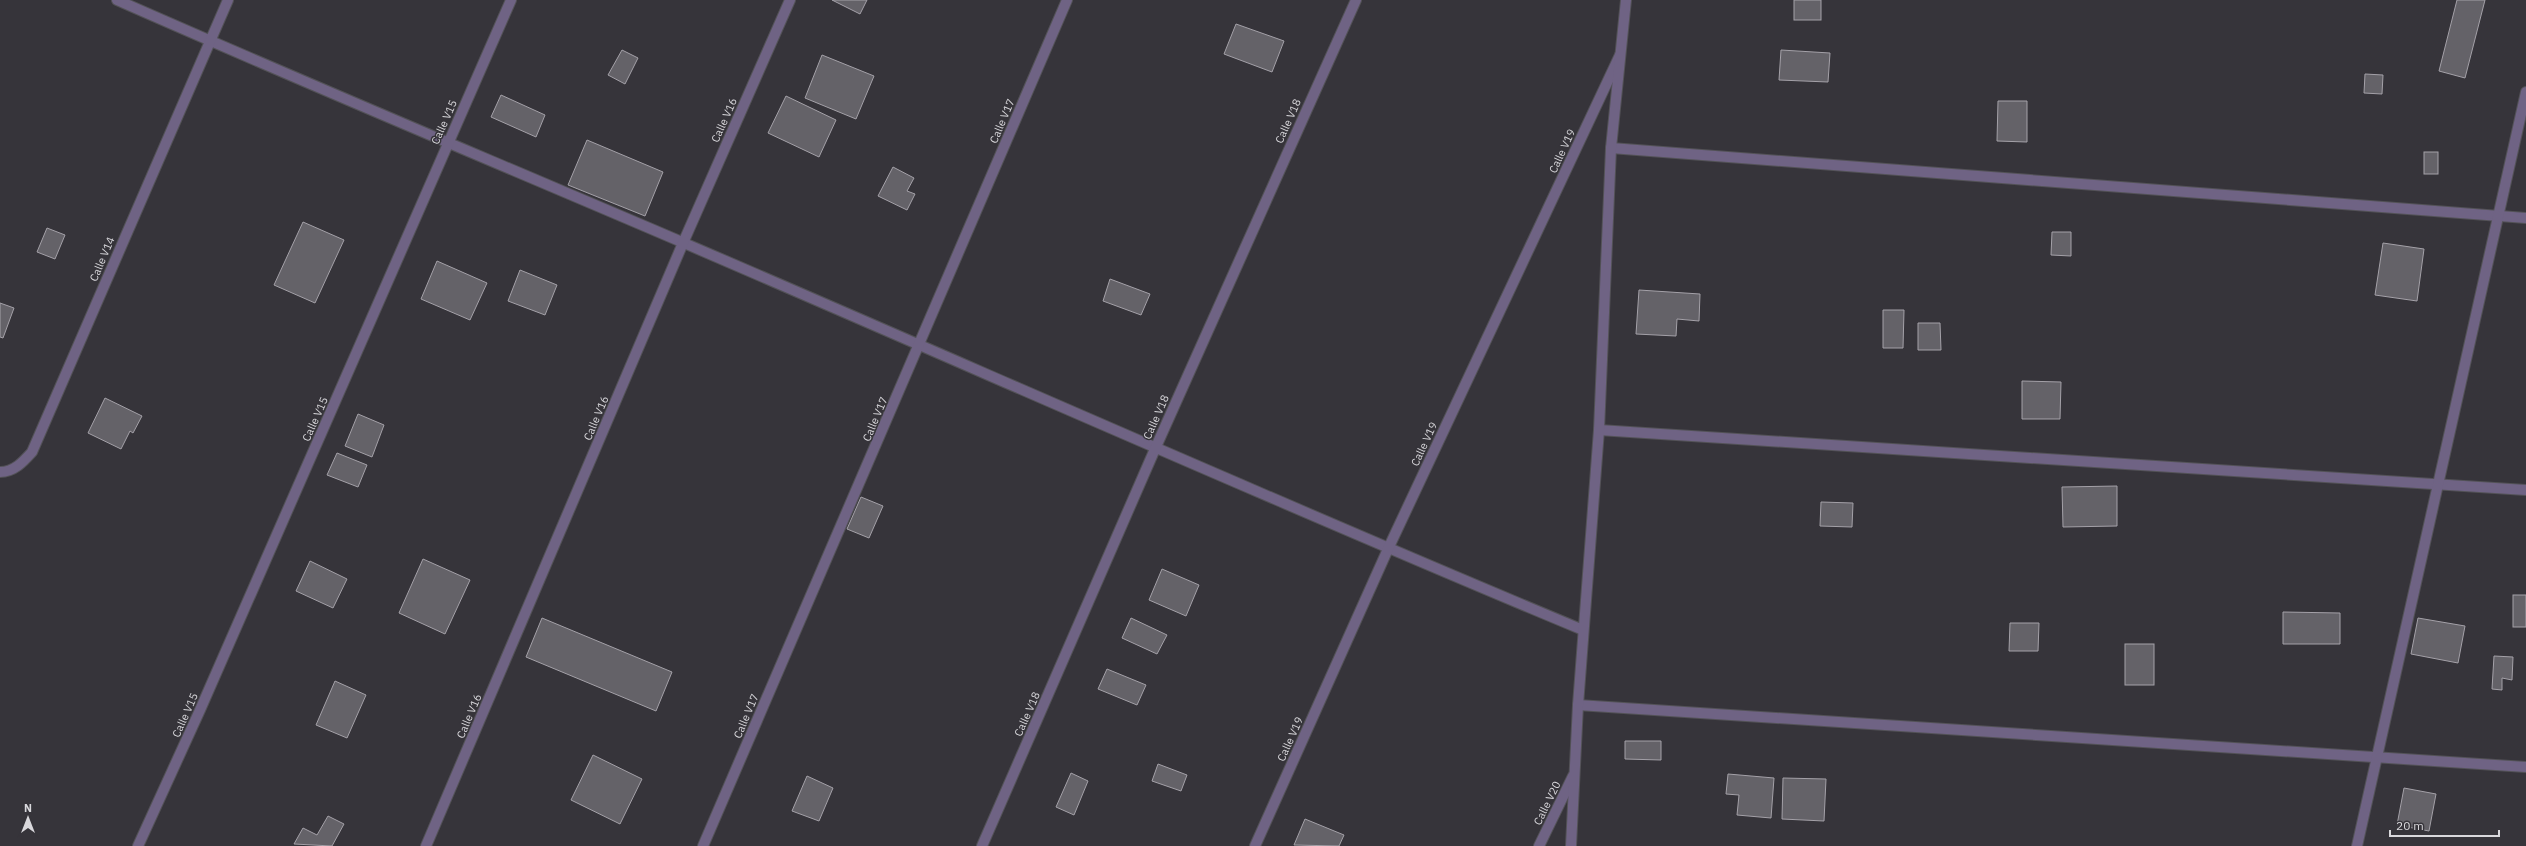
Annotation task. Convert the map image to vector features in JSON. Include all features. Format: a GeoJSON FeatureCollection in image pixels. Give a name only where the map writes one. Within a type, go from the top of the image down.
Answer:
{"type":"FeatureCollection","features":[{"type":"Feature","properties":{"kind":"street"},"geometry":{"type":"LineString","coordinates":[[117,0],[448,144],[683,242],[1155,449],[1388,549],[1583,630]]}},
{"type":"Feature","properties":{"kind":"street","name":"Calle V14"},"geometry":{"type":"LineString","coordinates":[[0,472],[6,472],[21,464],[32,452],[228,0]]}},
{"type":"Feature","properties":{"kind":"street","name":"Calle V15"},"geometry":{"type":"LineString","coordinates":[[138,846],[204,702],[511,0]]}},
{"type":"Feature","properties":{"kind":"street","name":"Calle V16"},"geometry":{"type":"LineString","coordinates":[[426,846],[683,242],[790,0]]}},
{"type":"Feature","properties":{"kind":"street","name":"Calle V17"},"geometry":{"type":"LineString","coordinates":[[703,846],[1067,0]]}},
{"type":"Feature","properties":{"kind":"street","name":"Calle V18"},"geometry":{"type":"LineString","coordinates":[[982,846],[1155,449],[1356,0]]}},
{"type":"Feature","properties":{"kind":"street"},"geometry":{"type":"LineString","coordinates":[[1571,846],[1583,630],[1599,430],[1611,148],[1626,0]]}},
{"type":"Feature","properties":{"kind":"street","name":"Calle V19"},"geometry":{"type":"LineString","coordinates":[[1255,846],[1388,549],[1620,55]]}},
{"type":"Feature","properties":{"kind":"street"},"geometry":{"type":"LineString","coordinates":[[2356,846],[2378,758],[2526,92]]}},
{"type":"Feature","properties":{"kind":"street"},"geometry":{"type":"LineString","coordinates":[[1611,148],[2526,218]]}},
{"type":"Feature","properties":{"kind":"street"},"geometry":{"type":"LineString","coordinates":[[1599,430],[2526,490]]}},
{"type":"Feature","properties":{"kind":"street"},"geometry":{"type":"LineString","coordinates":[[1578,705],[2526,767]]}},
{"type":"Feature","properties":{"kind":"street","name":"Calle V20"},"geometry":{"type":"LineString","coordinates":[[1539,846],[1576,770]]}},
{"type":"Feature","properties":{"kind":"building"},"geometry":{"type":"Polygon","coordinates":[[[832,0],[867,0],[860,14],[832,0]]]}},
{"type":"Feature","properties":{"kind":"building"},"geometry":{"type":"Polygon","coordinates":[[[1794,0],[1821,0],[1821,20],[1794,20],[1794,0]]]}},
{"type":"Feature","properties":{"kind":"building"},"geometry":{"type":"Polygon","coordinates":[[[2457,0],[2485,0],[2465,78],[2439,71],[2457,0]]]}},
{"type":"Feature","properties":{"kind":"building"},"geometry":{"type":"Polygon","coordinates":[[[1236,24],[1284,41],[1272,72],[1224,54],[1236,24]]]}},
{"type":"Feature","properties":{"kind":"building"},"geometry":{"type":"Polygon","coordinates":[[[622,50],[638,58],[625,84],[608,75],[622,50]]]}},
{"type":"Feature","properties":{"kind":"building"},"geometry":{"type":"Polygon","coordinates":[[[1781,50],[1830,53],[1828,82],[1779,80],[1781,50]]]}},
{"type":"Feature","properties":{"kind":"building"},"geometry":{"type":"Polygon","coordinates":[[[822,55],[874,76],[856,119],[805,98],[822,55]]]}},
{"type":"Feature","properties":{"kind":"building"},"geometry":{"type":"Polygon","coordinates":[[[2365,74],[2383,75],[2382,94],[2364,93],[2365,74]]]}},
{"type":"Feature","properties":{"kind":"building"},"geometry":{"type":"Polygon","coordinates":[[[501,95],[545,115],[536,137],[491,117],[501,95]]]}},
{"type":"Feature","properties":{"kind":"building"},"geometry":{"type":"Polygon","coordinates":[[[786,96],[836,120],[819,157],[768,133],[786,96]]]}},
{"type":"Feature","properties":{"kind":"building"},"geometry":{"type":"Polygon","coordinates":[[[1998,101],[2027,101],[2027,142],[1997,141],[1998,101]]]}},
{"type":"Feature","properties":{"kind":"building"},"geometry":{"type":"Polygon","coordinates":[[[587,140],[663,172],[645,216],[568,185],[587,140]]]}},
{"type":"Feature","properties":{"kind":"building"},"geometry":{"type":"Polygon","coordinates":[[[2424,152],[2438,152],[2438,174],[2424,174],[2424,152]]]}},
{"type":"Feature","properties":{"kind":"building"},"geometry":{"type":"Polygon","coordinates":[[[893,167],[914,178],[907,191],[915,194],[907,210],[878,196],[893,167]]]}},
{"type":"Feature","properties":{"kind":"building"},"geometry":{"type":"Polygon","coordinates":[[[303,222],[344,240],[315,303],[274,285],[303,222]]]}},
{"type":"Feature","properties":{"kind":"building"},"geometry":{"type":"Polygon","coordinates":[[[47,228],[65,235],[55,259],[37,252],[47,228]]]}},
{"type":"Feature","properties":{"kind":"building"},"geometry":{"type":"Polygon","coordinates":[[[2052,232],[2071,232],[2071,256],[2051,255],[2052,232]]]}},
{"type":"Feature","properties":{"kind":"building"},"geometry":{"type":"Polygon","coordinates":[[[2383,243],[2424,249],[2417,301],[2375,295],[2383,243]]]}},
{"type":"Feature","properties":{"kind":"building"},"geometry":{"type":"Polygon","coordinates":[[[437,261],[487,283],[470,320],[421,299],[437,261]]]}},
{"type":"Feature","properties":{"kind":"building"},"geometry":{"type":"Polygon","coordinates":[[[520,270],[557,285],[545,315],[508,301],[520,270]]]}},
{"type":"Feature","properties":{"kind":"building"},"geometry":{"type":"Polygon","coordinates":[[[1110,279],[1150,294],[1141,315],[1103,301],[1110,279]]]}},
{"type":"Feature","properties":{"kind":"building"},"geometry":{"type":"Polygon","coordinates":[[[1639,290],[1700,294],[1699,321],[1677,319],[1676,336],[1636,334],[1639,290]]]}},
{"type":"Feature","properties":{"kind":"building"},"geometry":{"type":"Polygon","coordinates":[[[0,303],[14,308],[3,338],[0,337],[0,303]]]}},
{"type":"Feature","properties":{"kind":"building"},"geometry":{"type":"Polygon","coordinates":[[[1883,310],[1904,310],[1903,348],[1883,348],[1883,310]]]}},
{"type":"Feature","properties":{"kind":"building"},"geometry":{"type":"Polygon","coordinates":[[[1918,323],[1940,323],[1941,350],[1918,350],[1918,323]]]}},
{"type":"Feature","properties":{"kind":"building"},"geometry":{"type":"Polygon","coordinates":[[[2022,381],[2061,382],[2060,419],[2022,419],[2022,381]]]}},
{"type":"Feature","properties":{"kind":"building"},"geometry":{"type":"Polygon","coordinates":[[[105,398],[142,416],[133,433],[130,431],[121,449],[88,433],[105,398]]]}},
{"type":"Feature","properties":{"kind":"building"},"geometry":{"type":"Polygon","coordinates":[[[358,414],[384,425],[372,457],[345,446],[358,414]]]}},
{"type":"Feature","properties":{"kind":"building"},"geometry":{"type":"Polygon","coordinates":[[[337,453],[367,465],[358,487],[327,475],[337,453]]]}},
{"type":"Feature","properties":{"kind":"building"},"geometry":{"type":"Polygon","coordinates":[[[2117,486],[2117,526],[2063,527],[2062,487],[2117,486]]]}},
{"type":"Feature","properties":{"kind":"building"},"geometry":{"type":"Polygon","coordinates":[[[861,497],[883,506],[869,538],[847,529],[861,497]]]}},
{"type":"Feature","properties":{"kind":"building"},"geometry":{"type":"Polygon","coordinates":[[[1821,502],[1853,503],[1852,527],[1820,526],[1821,502]]]}},
{"type":"Feature","properties":{"kind":"building"},"geometry":{"type":"Polygon","coordinates":[[[423,559],[470,580],[445,634],[399,613],[423,559]]]}},
{"type":"Feature","properties":{"kind":"building"},"geometry":{"type":"Polygon","coordinates":[[[310,561],[347,579],[333,608],[296,591],[310,561]]]}},
{"type":"Feature","properties":{"kind":"building"},"geometry":{"type":"Polygon","coordinates":[[[1162,569],[1199,585],[1186,616],[1149,600],[1162,569]]]}},
{"type":"Feature","properties":{"kind":"building"},"geometry":{"type":"Polygon","coordinates":[[[2513,595],[2526,595],[2526,627],[2513,627],[2513,595]]]}},
{"type":"Feature","properties":{"kind":"building"},"geometry":{"type":"Polygon","coordinates":[[[2283,612],[2340,613],[2340,644],[2283,644],[2283,612]]]}},
{"type":"Feature","properties":{"kind":"building"},"geometry":{"type":"Polygon","coordinates":[[[542,618],[672,672],[656,711],[526,657],[542,618]]]}},
{"type":"Feature","properties":{"kind":"building"},"geometry":{"type":"Polygon","coordinates":[[[1131,618],[1167,635],[1157,654],[1122,638],[1131,618]]]}},
{"type":"Feature","properties":{"kind":"building"},"geometry":{"type":"Polygon","coordinates":[[[2418,618],[2465,626],[2458,663],[2411,654],[2418,618]]]}},
{"type":"Feature","properties":{"kind":"building"},"geometry":{"type":"Polygon","coordinates":[[[2010,623],[2039,623],[2038,651],[2009,651],[2010,623]]]}},
{"type":"Feature","properties":{"kind":"building"},"geometry":{"type":"Polygon","coordinates":[[[2125,644],[2154,644],[2154,685],[2125,685],[2125,644]]]}},
{"type":"Feature","properties":{"kind":"building"},"geometry":{"type":"Polygon","coordinates":[[[2494,656],[2513,657],[2512,680],[2502,678],[2502,690],[2492,689],[2494,656]]]}},
{"type":"Feature","properties":{"kind":"building"},"geometry":{"type":"Polygon","coordinates":[[[1107,669],[1146,685],[1137,705],[1098,689],[1107,669]]]}},
{"type":"Feature","properties":{"kind":"building"},"geometry":{"type":"Polygon","coordinates":[[[335,681],[366,695],[347,738],[316,725],[335,681]]]}},
{"type":"Feature","properties":{"kind":"building"},"geometry":{"type":"Polygon","coordinates":[[[1625,741],[1661,741],[1661,760],[1625,759],[1625,741]]]}},
{"type":"Feature","properties":{"kind":"building"},"geometry":{"type":"Polygon","coordinates":[[[593,755],[642,779],[620,824],[571,800],[593,755]]]}},
{"type":"Feature","properties":{"kind":"building"},"geometry":{"type":"Polygon","coordinates":[[[1158,764],[1187,775],[1181,791],[1152,781],[1158,764]]]}},
{"type":"Feature","properties":{"kind":"building"},"geometry":{"type":"Polygon","coordinates":[[[1071,773],[1088,781],[1074,815],[1056,807],[1071,773]]]}},
{"type":"Feature","properties":{"kind":"building"},"geometry":{"type":"Polygon","coordinates":[[[1728,774],[1774,778],[1771,818],[1737,815],[1739,795],[1726,794],[1728,774]]]}},
{"type":"Feature","properties":{"kind":"building"},"geometry":{"type":"Polygon","coordinates":[[[807,776],[833,788],[819,821],[792,811],[807,776]]]}},
{"type":"Feature","properties":{"kind":"building"},"geometry":{"type":"Polygon","coordinates":[[[1783,778],[1826,779],[1824,821],[1782,819],[1783,778]]]}},
{"type":"Feature","properties":{"kind":"building"},"geometry":{"type":"Polygon","coordinates":[[[2404,788],[2436,794],[2429,831],[2397,825],[2404,788]]]}},
{"type":"Feature","properties":{"kind":"building"},"geometry":{"type":"Polygon","coordinates":[[[328,816],[344,824],[332,846],[294,844],[303,828],[317,835],[328,816]]]}},
{"type":"Feature","properties":{"kind":"building"},"geometry":{"type":"Polygon","coordinates":[[[1305,819],[1344,835],[1339,846],[1294,845],[1305,819]]]}}]}
